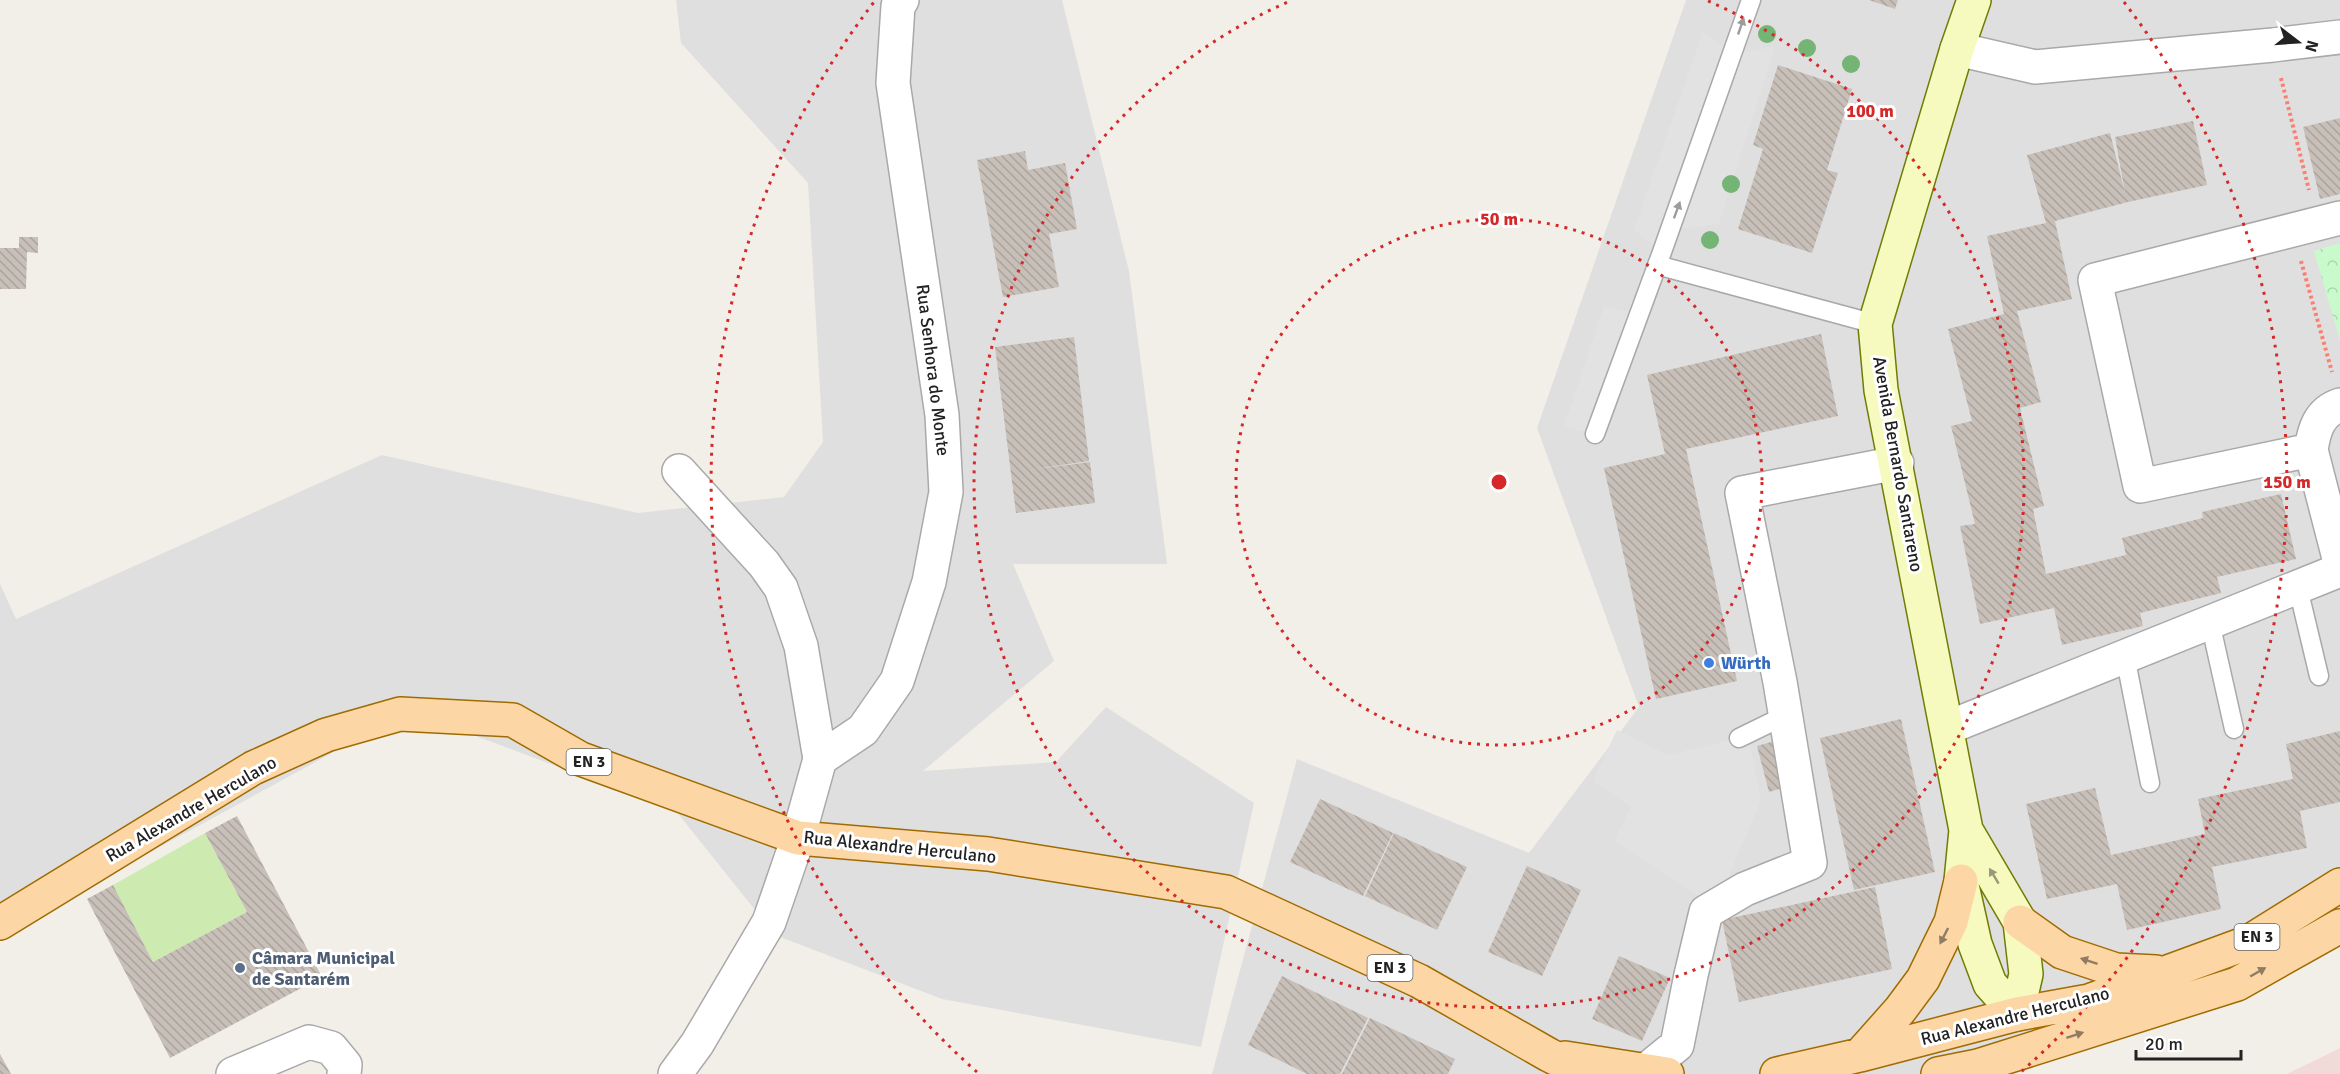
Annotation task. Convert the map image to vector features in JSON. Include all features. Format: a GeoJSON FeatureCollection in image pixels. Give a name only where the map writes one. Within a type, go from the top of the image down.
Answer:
{"type":"FeatureCollection","features":[{"type":"Feature","properties":{"kind":"main road","name":"Avenida Bernardo Santareno"},"geometry":{"type":"LineString","coordinates":[[1974,0],[1957,49],[1875,324],[1881,390],[1966,831],[1961,881],[1975,944],[1990,984],[2018,1014]]}},
{"type":"Feature","properties":{"kind":"main road","name":"Rua Alexandre Herculano"},"geometry":{"type":"LineString","coordinates":[[0,923],[253,768],[326,735],[400,714],[513,720],[581,759],[798,838],[988,854],[1226,892],[1419,981],[1587,1074]]}},
{"type":"Feature","properties":{"kind":"main road","name":"Avenida Bernardo Santareno"},"geometry":{"type":"LineString","coordinates":[[1966,831],[2020,922],[2026,974],[2018,1014]]}},
{"type":"Feature","properties":{"kind":"main road"},"geometry":{"type":"LineString","coordinates":[[1860,1055],[1900,1010],[1923,979],[1951,922],[1961,881]]}},
{"type":"Feature","properties":{"kind":"main road","name":"Rua Alexandre Herculano"},"geometry":{"type":"LineString","coordinates":[[1777,1074],[2018,1014],[2089,1001],[2247,943],[2340,885]]}},
{"type":"Feature","properties":{"kind":"main road"},"geometry":{"type":"LineString","coordinates":[[2020,922],[2062,952],[2077,958],[2116,970],[2167,973]]}},
{"type":"Feature","properties":{"kind":"main road","name":"Rua Alexandre Herculano"},"geometry":{"type":"LineString","coordinates":[[1938,1074],[1978,1066],[2237,984],[2340,926]]}},
{"type":"Feature","properties":{"kind":"main road"},"geometry":{"type":"LineString","coordinates":[[2018,1014],[2025,1051]]}},
{"type":"Feature","properties":{"kind":"main road","name":"Rua Alexandre Herculano"},"geometry":{"type":"LineString","coordinates":[[1549,1055],[1656,1072]]}},
{"type":"Feature","properties":{"kind":"street","name":"Rua Senhora do Monte"},"geometry":{"type":"LineString","coordinates":[[820,759],[863,730],[897,681],[929,582],[946,492],[942,414],[893,83],[898,2]]}},
{"type":"Feature","properties":{"kind":"street"},"geometry":{"type":"LineString","coordinates":[[1957,49],[2036,67],[2273,45],[2340,36]]}},
{"type":"Feature","properties":{"kind":"street"},"geometry":{"type":"LineString","coordinates":[[2311,450],[2140,486],[2095,280],[2317,224]]}},
{"type":"Feature","properties":{"kind":"street"},"geometry":{"type":"LineString","coordinates":[[2337,391],[2331,408],[2321,417],[2313,433],[2311,450],[2340,562]]}},
{"type":"Feature","properties":{"kind":"street"},"geometry":{"type":"LineString","coordinates":[[1656,1072],[1677,1045],[1706,912],[1745,889],[1810,863],[1786,715],[1742,493],[1896,463]]}},
{"type":"Feature","properties":{"kind":"street"},"geometry":{"type":"LineString","coordinates":[[675,1074],[697,1044],[769,922],[798,838],[820,759],[801,646],[781,588],[764,564],[679,471]]}},
{"type":"Feature","properties":{"kind":"street"},"geometry":{"type":"LineString","coordinates":[[1947,728],[2340,570]]}},
{"type":"Feature","properties":{"kind":"street"},"geometry":{"type":"LineString","coordinates":[[233,1074],[309,1041],[331,1048],[345,1065],[344,1074]]}},
{"type":"Feature","properties":{"kind":"lane"},"geometry":{"type":"LineString","coordinates":[[1595,434],[1750,0]]}},
{"type":"Feature","properties":{"kind":"lane"},"geometry":{"type":"LineString","coordinates":[[1657,265],[1875,324]]}},
{"type":"Feature","properties":{"kind":"lane"},"geometry":{"type":"LineString","coordinates":[[2298,588],[2319,676]]}},
{"type":"Feature","properties":{"kind":"lane"},"geometry":{"type":"LineString","coordinates":[[2210,622],[2234,729]]}},
{"type":"Feature","properties":{"kind":"lane"},"geometry":{"type":"LineString","coordinates":[[2126,656],[2150,783]]}},
{"type":"Feature","properties":{"kind":"lane"},"geometry":{"type":"LineString","coordinates":[[1739,738],[1786,715]]}},
{"type":"Feature","properties":{"kind":"path"},"geometry":{"type":"LineString","coordinates":[[2273,45],[2317,224],[2337,391]]}},
{"type":"Feature","properties":{"kind":"shaded area"},"geometry":{"type":"Polygon","coordinates":[[[676,0],[1062,0],[1129,271],[1167,564],[1013,564],[1054,661],[923,771],[1056,762],[1106,707],[1254,803],[1201,1047],[942,999],[775,935],[676,811],[409,711],[0,934],[0,584],[16,619],[382,455],[638,513],[784,497],[823,442],[808,183],[681,43],[676,0]]]}},
{"type":"Feature","properties":{"kind":"shaded area"},"geometry":{"type":"Polygon","coordinates":[[[1686,0],[2340,0],[2340,936],[1996,1074],[1212,1074],[1297,759],[1529,853],[1639,707],[1537,428],[1686,0]]]}},
{"type":"Feature","properties":{"kind":"shaded area"},"geometry":{"type":"Polygon","coordinates":[[[1703,31],[1732,54],[1775,47],[1719,224],[1670,230],[1662,252],[1634,230],[1703,31]]]}},
{"type":"Feature","properties":{"kind":"shaded area"},"geometry":{"type":"Polygon","coordinates":[[[1604,306],[1639,315],[1595,434],[1564,427],[1604,306]]]}},
{"type":"Feature","properties":{"kind":"shaded area"},"geometry":{"type":"Polygon","coordinates":[[[1617,730],[1668,755],[1739,738],[1750,745],[1761,800],[1723,890],[1702,898],[1614,841],[1631,807],[1593,781],[1617,730]]]}},
{"type":"Feature","properties":{"kind":"shaded area"},"geometry":{"type":"Polygon","coordinates":[[[2340,1048],[2340,1074],[2287,1074],[2340,1048]]]}},
{"type":"Feature","properties":{"kind":"green space"},"geometry":{"type":"Polygon","coordinates":[[[2340,243],[2340,341],[2314,251],[2340,243]]]}},
{"type":"Feature","properties":{"kind":"green space"},"geometry":{"type":"Polygon","coordinates":[[[205,833],[247,912],[153,962],[113,885],[205,833]]]}},
{"type":"Feature","properties":{"kind":"building"},"geometry":{"type":"Polygon","coordinates":[[[1869,0],[1898,0],[1895,9],[1869,0]]]}},
{"type":"Feature","properties":{"kind":"building"},"geometry":{"type":"Polygon","coordinates":[[[1778,65],[1852,89],[1827,170],[1838,173],[1812,253],[1738,229],[1763,149],[1753,145],[1778,65]]]}},
{"type":"Feature","properties":{"kind":"building"},"geometry":{"type":"Polygon","coordinates":[[[2340,118],[2340,194],[2320,199],[2303,127],[2340,118]]]}},
{"type":"Feature","properties":{"kind":"building"},"geometry":{"type":"Polygon","coordinates":[[[2193,121],[2207,185],[2055,221],[2072,299],[2017,311],[2041,402],[2020,408],[2044,506],[2033,509],[2046,574],[2126,555],[2122,538],[2203,518],[2202,512],[2281,494],[2296,559],[2217,577],[2221,593],[2140,613],[2143,626],[2062,645],[2054,608],[1980,624],[1960,526],[1975,524],[1951,426],[1972,421],[1948,329],[2004,314],[1987,236],[2046,223],[2027,155],[2110,133],[2125,193],[2115,137],[2193,121]]]}},
{"type":"Feature","properties":{"kind":"building"},"geometry":{"type":"Polygon","coordinates":[[[1025,151],[1028,170],[1065,163],[1077,229],[1049,234],[1059,287],[1003,297],[977,160],[1025,151]]]}},
{"type":"Feature","properties":{"kind":"building"},"geometry":{"type":"Polygon","coordinates":[[[19,237],[38,237],[38,253],[27,252],[26,289],[0,289],[0,248],[19,248],[19,237]]]}},
{"type":"Feature","properties":{"kind":"building"},"geometry":{"type":"Polygon","coordinates":[[[1821,334],[1838,416],[1686,449],[1737,681],[1656,699],[1604,468],[1665,454],[1647,375],[1821,334]]]}},
{"type":"Feature","properties":{"kind":"building"},"geometry":{"type":"Polygon","coordinates":[[[1074,337],[1089,461],[1029,470],[1090,462],[1095,503],[1016,513],[995,347],[1074,337]]]}},
{"type":"Feature","properties":{"kind":"building"},"geometry":{"type":"Polygon","coordinates":[[[1901,719],[1935,872],[1854,890],[1820,738],[1901,719]]]}},
{"type":"Feature","properties":{"kind":"building"},"geometry":{"type":"Polygon","coordinates":[[[2340,731],[2340,802],[2300,811],[2307,848],[2212,867],[2221,909],[2127,930],[2117,884],[2047,899],[2026,804],[2095,788],[2111,855],[2205,834],[2198,799],[2293,779],[2286,744],[2340,731]]]}},
{"type":"Feature","properties":{"kind":"building"},"geometry":{"type":"Polygon","coordinates":[[[1782,739],[1793,785],[1769,792],[1757,746],[1782,739]]]}},
{"type":"Feature","properties":{"kind":"building"},"geometry":{"type":"Polygon","coordinates":[[[1320,799],[1393,833],[1363,896],[1290,862],[1320,799]]]}},
{"type":"Feature","properties":{"kind":"building"},"geometry":{"type":"Polygon","coordinates":[[[237,816],[322,977],[170,1058],[87,899],[113,885],[153,962],[247,912],[205,833],[237,816]]]}},
{"type":"Feature","properties":{"kind":"building"},"geometry":{"type":"Polygon","coordinates":[[[1394,833],[1467,867],[1437,930],[1365,896],[1394,833]]]}},
{"type":"Feature","properties":{"kind":"building"},"geometry":{"type":"Polygon","coordinates":[[[1527,866],[1581,890],[1542,976],[1488,952],[1527,866]]]}},
{"type":"Feature","properties":{"kind":"building"},"geometry":{"type":"Polygon","coordinates":[[[1875,887],[1892,969],[1739,1002],[1722,920],[1875,887]]]}},
{"type":"Feature","properties":{"kind":"building"},"geometry":{"type":"Polygon","coordinates":[[[1619,956],[1670,978],[1642,1041],[1592,1019],[1619,956]]]}},
{"type":"Feature","properties":{"kind":"building"},"geometry":{"type":"Polygon","coordinates":[[[1282,976],[1368,1018],[1340,1074],[1307,1074],[1248,1045],[1282,976]]]}},
{"type":"Feature","properties":{"kind":"building"},"geometry":{"type":"Polygon","coordinates":[[[1370,1018],[1455,1059],[1448,1074],[1342,1074],[1370,1018]]]}},
{"type":"Feature","properties":{"kind":"building"},"geometry":{"type":"Polygon","coordinates":[[[0,1054],[11,1074],[0,1074],[0,1054]]]}},
{"type":"Feature","properties":{"kind":"place","name":"Würth"},"geometry":{"type":"Point","coordinates":[1709,663]}},
{"type":"Feature","properties":{"kind":"place","name":"Câmara Municipal de Santarém"},"geometry":{"type":"Point","coordinates":[240,968]}}]}
